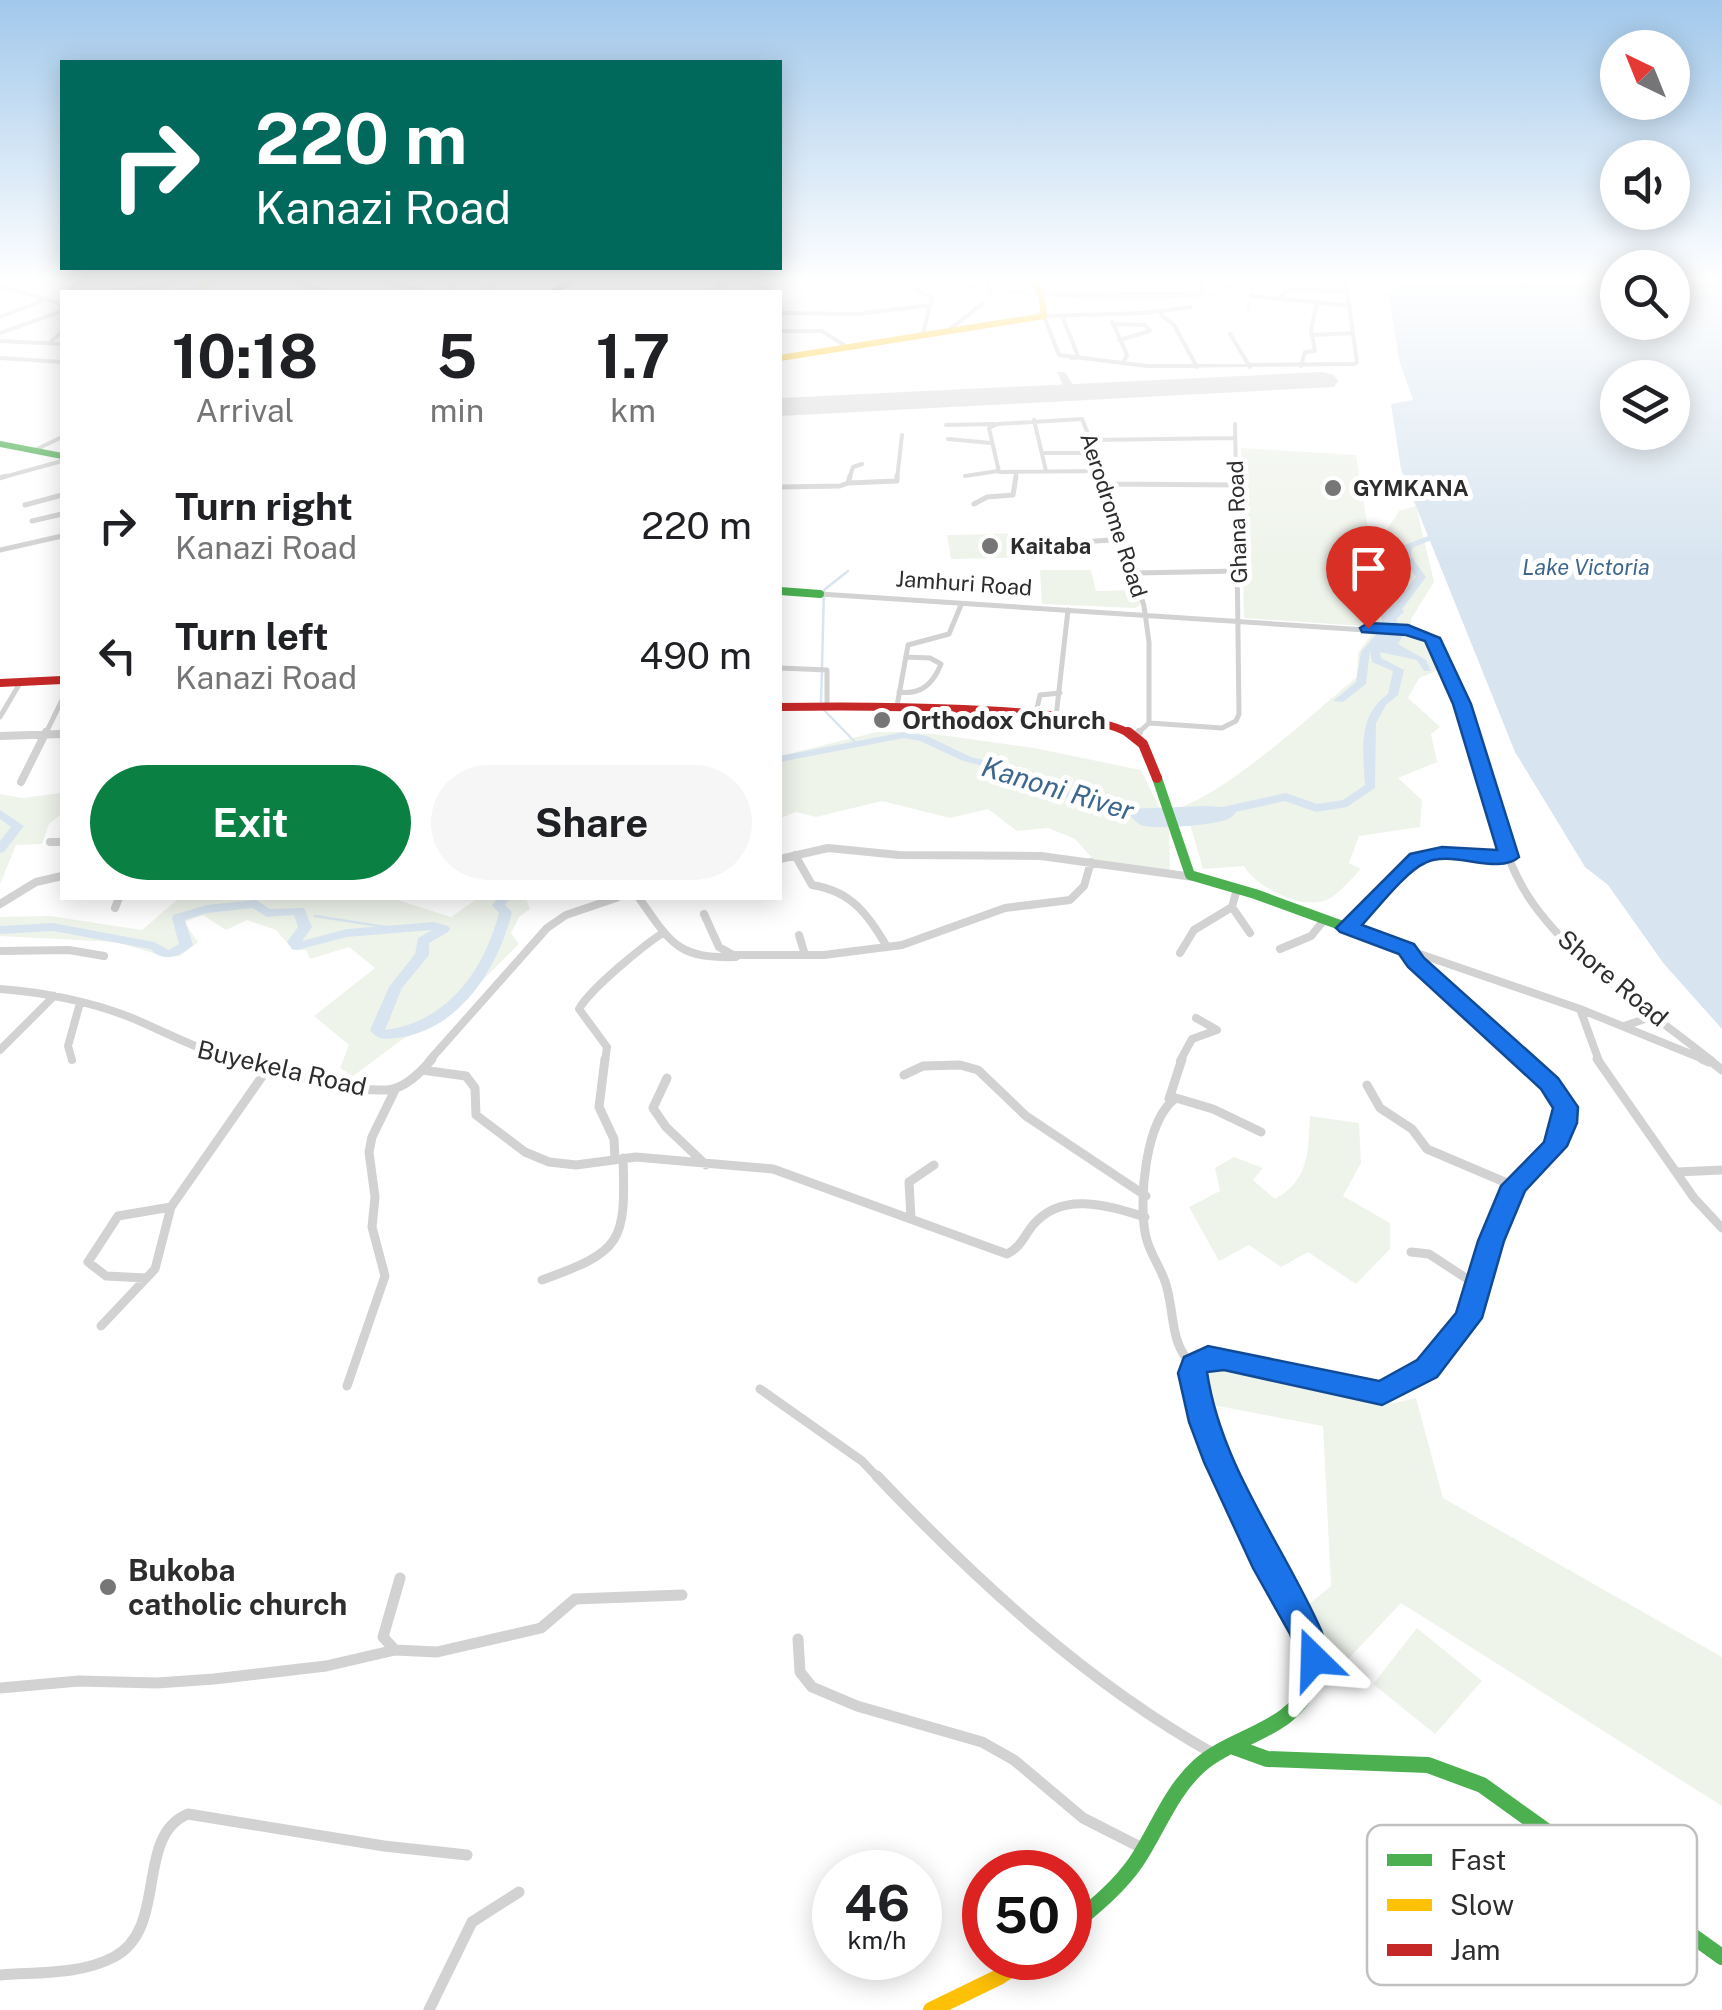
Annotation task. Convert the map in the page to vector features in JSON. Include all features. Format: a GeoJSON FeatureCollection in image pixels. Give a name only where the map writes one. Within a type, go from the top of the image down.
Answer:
{"type":"FeatureCollection","features":[{"type":"Feature","properties":{"kind":"main road"},"geometry":{"type":"LineString","coordinates":[[0,444],[60,458]]}},
{"type":"Feature","properties":{"kind":"main road","name":"Jamhuri Road"},"geometry":{"type":"LineString","coordinates":[[782,591],[824,594]]}},
{"type":"Feature","properties":{"kind":"main road"},"geometry":{"type":"LineString","coordinates":[[0,683],[60,677]]}},
{"type":"Feature","properties":{"kind":"main road"},"geometry":{"type":"LineString","coordinates":[[782,707],[897,706],[1035,716],[1100,722],[1135,736],[1143,744],[1169,808],[1190,873],[1408,952],[1549,1084],[1566,1107],[1554,1146],[1514,1186],[1491,1241],[1468,1318],[1427,1368],[1388,1392],[1369,1392],[1224,1358],[1199,1360],[1194,1368],[1204,1422],[1219,1462],[1264,1558],[1305,1630],[1314,1659],[1311,1684],[1294,1710],[1196,1768],[1144,1849],[1114,1889],[1092,1908]]}},
{"type":"Feature","properties":{"kind":"main road"},"geometry":{"type":"LineString","coordinates":[[1234,1747],[1267,1759],[1428,1766],[1482,1785],[1538,1825]]}},
{"type":"Feature","properties":{"kind":"main road"},"geometry":{"type":"LineString","coordinates":[[1697,1938],[1722,1956]]}},
{"type":"Feature","properties":{"kind":"main road"},"geometry":{"type":"LineString","coordinates":[[931,2010],[995,1980]]}},
{"type":"Feature","properties":{"kind":"street","name":"Aerodrome Road"},"geometry":{"type":"LineString","coordinates":[[1034,420],[1080,418],[1096,452],[1146,614],[1149,723]]}},
{"type":"Feature","properties":{"kind":"street"},"geometry":{"type":"LineString","coordinates":[[946,425],[1034,420],[1046,471]]}},
{"type":"Feature","properties":{"kind":"street"},"geometry":{"type":"LineString","coordinates":[[994,424],[989,428],[998,471]]}},
{"type":"Feature","properties":{"kind":"street","name":"Ghana Road"},"geometry":{"type":"LineString","coordinates":[[1149,723],[1222,728],[1236,722],[1240,620],[1235,424]]}},
{"type":"Feature","properties":{"kind":"street"},"geometry":{"type":"LineString","coordinates":[[782,487],[832,488],[848,483],[897,481],[902,434]]}},
{"type":"Feature","properties":{"kind":"street"},"geometry":{"type":"LineString","coordinates":[[34,450],[60,438]]}},
{"type":"Feature","properties":{"kind":"street"},"geometry":{"type":"LineString","coordinates":[[948,438],[991,443]]}},
{"type":"Feature","properties":{"kind":"street"},"geometry":{"type":"LineString","coordinates":[[1091,440],[1234,438]]}},
{"type":"Feature","properties":{"kind":"street"},"geometry":{"type":"LineString","coordinates":[[1042,453],[1096,452]]}},
{"type":"Feature","properties":{"kind":"street"},"geometry":{"type":"LineString","coordinates":[[0,478],[60,460]]}},
{"type":"Feature","properties":{"kind":"street"},"geometry":{"type":"LineString","coordinates":[[848,483],[853,467],[862,464]]}},
{"type":"Feature","properties":{"kind":"street"},"geometry":{"type":"LineString","coordinates":[[965,476],[998,471],[1102,471]]}},
{"type":"Feature","properties":{"kind":"street"},"geometry":{"type":"LineString","coordinates":[[974,504],[987,497],[1013,495],[1016,472]]}},
{"type":"Feature","properties":{"kind":"street"},"geometry":{"type":"LineString","coordinates":[[1107,484],[1238,486]]}},
{"type":"Feature","properties":{"kind":"street"},"geometry":{"type":"LineString","coordinates":[[25,505],[60,496]]}},
{"type":"Feature","properties":{"kind":"street"},"geometry":{"type":"LineString","coordinates":[[32,520],[60,514]]}},
{"type":"Feature","properties":{"kind":"street"},"geometry":{"type":"LineString","coordinates":[[0,550],[60,536]]}},
{"type":"Feature","properties":{"kind":"street"},"geometry":{"type":"LineString","coordinates":[[1082,542],[1124,539]]}},
{"type":"Feature","properties":{"kind":"street"},"geometry":{"type":"LineString","coordinates":[[1136,574],[1238,571]]}},
{"type":"Feature","properties":{"kind":"street","name":"Jamhuri Road"},"geometry":{"type":"LineString","coordinates":[[824,594],[1146,614]]}},
{"type":"Feature","properties":{"kind":"street"},"geometry":{"type":"LineString","coordinates":[[897,706],[910,643],[949,634],[961,605]]}},
{"type":"Feature","properties":{"kind":"street"},"geometry":{"type":"LineString","coordinates":[[1056,718],[1068,610]]}},
{"type":"Feature","properties":{"kind":"street","name":"Shore Road"},"geometry":{"type":"LineString","coordinates":[[1146,614],[1408,630],[1430,636],[1462,704],[1509,857],[1533,904],[1594,966],[1719,1067]]}},
{"type":"Feature","properties":{"kind":"street"},"geometry":{"type":"LineString","coordinates":[[899,692],[919,693],[936,680],[941,664],[930,658],[906,656]]}},
{"type":"Feature","properties":{"kind":"street"},"geometry":{"type":"LineString","coordinates":[[782,668],[826,670],[823,704]]}},
{"type":"Feature","properties":{"kind":"street"},"geometry":{"type":"LineString","coordinates":[[0,717],[26,682]]}},
{"type":"Feature","properties":{"kind":"street"},"geometry":{"type":"LineString","coordinates":[[1035,716],[1040,695],[1060,694]]}},
{"type":"Feature","properties":{"kind":"street"},"geometry":{"type":"LineString","coordinates":[[21,782],[60,707]]}},
{"type":"Feature","properties":{"kind":"street"},"geometry":{"type":"LineString","coordinates":[[1135,736],[1149,723]]}},
{"type":"Feature","properties":{"kind":"street"},"geometry":{"type":"LineString","coordinates":[[0,736],[60,734]]}},
{"type":"Feature","properties":{"kind":"street"},"geometry":{"type":"LineString","coordinates":[[50,842],[60,842]]}},
{"type":"Feature","properties":{"kind":"street"},"geometry":{"type":"LineString","coordinates":[[782,858],[841,848],[899,855],[1040,856],[1190,873]]}},
{"type":"Feature","properties":{"kind":"street"},"geometry":{"type":"LineString","coordinates":[[1347,928],[1417,858],[1442,853],[1509,857]]}},
{"type":"Feature","properties":{"kind":"street"},"geometry":{"type":"LineString","coordinates":[[794,855],[812,884],[843,890],[854,899],[887,947]]}},
{"type":"Feature","properties":{"kind":"street"},"geometry":{"type":"LineString","coordinates":[[640,900],[688,957],[805,955],[887,947],[1021,904],[1070,900],[1084,886],[1090,862]]}},
{"type":"Feature","properties":{"kind":"street"},"geometry":{"type":"LineString","coordinates":[[0,904],[36,882],[60,876]]}},
{"type":"Feature","properties":{"kind":"street"},"geometry":{"type":"LineString","coordinates":[[1180,953],[1184,940],[1198,924],[1232,907],[1237,889]]}},
{"type":"Feature","properties":{"kind":"street"},"geometry":{"type":"LineString","coordinates":[[115,908],[118,900]]}},
{"type":"Feature","properties":{"kind":"street","name":"Buyekela Road"},"geometry":{"type":"LineString","coordinates":[[0,988],[54,996],[149,1024],[199,1051],[366,1090],[396,1088],[422,1070],[547,928],[566,915],[610,900]]}},
{"type":"Feature","properties":{"kind":"street"},"geometry":{"type":"LineString","coordinates":[[1232,907],[1250,933]]}},
{"type":"Feature","properties":{"kind":"street"},"geometry":{"type":"LineString","coordinates":[[704,914],[720,947],[741,956]]}},
{"type":"Feature","properties":{"kind":"street"},"geometry":{"type":"LineString","coordinates":[[1280,949],[1311,936],[1325,919]]}},
{"type":"Feature","properties":{"kind":"street"},"geometry":{"type":"LineString","coordinates":[[542,1280],[588,1264],[613,1248],[620,1238],[626,1212],[619,1159],[599,1108],[607,1047],[580,1015],[580,1004],[618,972],[631,954],[664,932]]}},
{"type":"Feature","properties":{"kind":"street"},"geometry":{"type":"LineString","coordinates":[[799,935],[805,955]]}},
{"type":"Feature","properties":{"kind":"street"},"geometry":{"type":"LineString","coordinates":[[0,951],[69,950],[104,956]]}},
{"type":"Feature","properties":{"kind":"street"},"geometry":{"type":"LineString","coordinates":[[1408,952],[1580,1009],[1719,1067]]}},
{"type":"Feature","properties":{"kind":"street"},"geometry":{"type":"LineString","coordinates":[[0,1050],[54,996]]}},
{"type":"Feature","properties":{"kind":"street"},"geometry":{"type":"LineString","coordinates":[[72,1060],[68,1046],[80,1003]]}},
{"type":"Feature","properties":{"kind":"street"},"geometry":{"type":"LineString","coordinates":[[1580,1009],[1593,1054],[1676,1172],[1722,1228]]}},
{"type":"Feature","properties":{"kind":"street"},"geometry":{"type":"LineString","coordinates":[[1624,1026],[1657,1016]]}},
{"type":"Feature","properties":{"kind":"street"},"geometry":{"type":"LineString","coordinates":[[1194,1368],[1174,1346],[1167,1287],[1145,1234],[1150,1141],[1192,1038],[1218,1030],[1196,1018]]}},
{"type":"Feature","properties":{"kind":"street"},"geometry":{"type":"LineString","coordinates":[[904,1075],[923,1066],[960,1065],[978,1070],[1026,1116],[1146,1196]]}},
{"type":"Feature","properties":{"kind":"street"},"geometry":{"type":"LineString","coordinates":[[101,1326],[162,1258],[162,1236],[171,1207],[268,1068]]}},
{"type":"Feature","properties":{"kind":"street"},"geometry":{"type":"LineString","coordinates":[[422,1070],[466,1076],[475,1088],[476,1115],[535,1157],[560,1164],[619,1159],[788,1172],[1007,1254],[1019,1248],[1038,1218],[1054,1206],[1093,1204],[1146,1216]]}},
{"type":"Feature","properties":{"kind":"street"},"geometry":{"type":"LineString","coordinates":[[668,1078],[653,1108],[666,1127],[706,1165]]}},
{"type":"Feature","properties":{"kind":"street"},"geometry":{"type":"LineString","coordinates":[[1367,1085],[1380,1108],[1418,1134],[1427,1148],[1514,1186]]}},
{"type":"Feature","properties":{"kind":"street"},"geometry":{"type":"LineString","coordinates":[[347,1386],[386,1276],[372,1228],[375,1197],[369,1152],[372,1137],[396,1088]]}},
{"type":"Feature","properties":{"kind":"street"},"geometry":{"type":"LineString","coordinates":[[1170,1099],[1213,1109],[1261,1132]]}},
{"type":"Feature","properties":{"kind":"street"},"geometry":{"type":"LineString","coordinates":[[911,1218],[908,1185],[934,1165]]}},
{"type":"Feature","properties":{"kind":"street"},"geometry":{"type":"LineString","coordinates":[[1676,1172],[1722,1170]]}},
{"type":"Feature","properties":{"kind":"street"},"geometry":{"type":"LineString","coordinates":[[146,1278],[114,1279],[88,1262],[118,1216],[171,1207]]}},
{"type":"Feature","properties":{"kind":"street"},"geometry":{"type":"LineString","coordinates":[[1411,1252],[1438,1259],[1478,1287]]}},
{"type":"Feature","properties":{"kind":"street"},"geometry":{"type":"LineString","coordinates":[[760,1388],[862,1461],[940,1542],[1020,1615],[1155,1721],[1214,1754]]}},
{"type":"Feature","properties":{"kind":"street"},"geometry":{"type":"LineString","coordinates":[[395,1650],[382,1632],[400,1578]]}},
{"type":"Feature","properties":{"kind":"street"},"geometry":{"type":"LineString","coordinates":[[0,1688],[79,1681],[156,1683],[214,1679],[326,1666],[395,1650],[437,1652],[541,1628],[575,1599],[682,1595]]}},
{"type":"Feature","properties":{"kind":"street"},"geometry":{"type":"LineString","coordinates":[[798,1638],[801,1676],[810,1685],[856,1705],[946,1727],[1007,1754],[1066,1805],[1111,1834],[1144,1849]]}},
{"type":"Feature","properties":{"kind":"street"},"geometry":{"type":"LineString","coordinates":[[0,1974],[94,1966],[121,1956],[141,1931],[163,1835],[178,1818],[188,1814],[384,1846],[467,1855]]}},
{"type":"Feature","properties":{"kind":"street"},"geometry":{"type":"LineString","coordinates":[[429,2010],[472,1922],[519,1892]]}},
{"type":"Feature","properties":{"kind":"shaded area"},"geometry":{"type":"Polygon","coordinates":[[[1241,448],[1356,455],[1380,603],[1388,600],[1391,578],[1386,531],[1399,511],[1416,506],[1434,582],[1411,619],[1411,635],[1426,642],[1439,670],[1419,678],[1408,698],[1440,727],[1431,734],[1437,762],[1398,778],[1422,800],[1420,827],[1359,836],[1349,863],[1361,869],[1332,897],[1309,902],[1283,896],[1259,883],[1244,866],[1203,869],[1190,824],[1169,827],[1170,871],[1094,860],[1075,839],[1048,828],[1017,831],[988,809],[950,818],[882,801],[816,817],[796,812],[782,817],[782,756],[877,732],[919,732],[1034,748],[1141,770],[1161,811],[1182,807],[1262,757],[1357,677],[1358,653],[1377,627],[1244,618],[1241,448]]]}},
{"type":"Feature","properties":{"kind":"shaded area","name":"Kaitaba"},"geometry":{"type":"Polygon","coordinates":[[[1028,533],[1035,557],[951,559],[947,535],[1028,533]]]}},
{"type":"Feature","properties":{"kind":"shaded area"},"geometry":{"type":"Polygon","coordinates":[[[1040,570],[1091,570],[1096,591],[1138,590],[1141,604],[1135,608],[1042,604],[1040,570]]]}},
{"type":"Feature","properties":{"kind":"shaded area"},"geometry":{"type":"Polygon","coordinates":[[[60,793],[60,815],[49,824],[42,844],[16,845],[0,884],[0,794],[22,798],[60,793]]]}},
{"type":"Feature","properties":{"kind":"shaded area"},"geometry":{"type":"Polygon","coordinates":[[[177,900],[397,900],[451,917],[475,900],[527,900],[530,909],[519,917],[511,933],[519,944],[445,1017],[403,1039],[353,1076],[340,1068],[349,1045],[314,1016],[375,968],[349,947],[310,959],[306,950],[293,950],[276,930],[247,920],[226,930],[203,915],[184,922],[198,942],[180,956],[166,957],[116,942],[0,936],[0,917],[50,916],[142,930],[177,900]]]}},
{"type":"Feature","properties":{"kind":"shaded area"},"geometry":{"type":"Polygon","coordinates":[[[1310,1116],[1359,1123],[1361,1163],[1343,1196],[1390,1223],[1390,1249],[1356,1284],[1308,1252],[1281,1267],[1249,1245],[1219,1261],[1189,1207],[1220,1191],[1215,1168],[1234,1157],[1263,1168],[1253,1180],[1275,1199],[1286,1191],[1305,1164],[1310,1116]]]}},
{"type":"Feature","properties":{"kind":"shaded area"},"geometry":{"type":"Polygon","coordinates":[[[1204,1364],[1230,1365],[1394,1403],[1416,1398],[1443,1498],[1722,1657],[1722,1806],[1401,1603],[1335,1673],[1303,1609],[1331,1586],[1323,1426],[1207,1404],[1197,1372],[1204,1364]]]}},
{"type":"Feature","properties":{"kind":"shaded area"},"geometry":{"type":"Polygon","coordinates":[[[1417,1628],[1482,1681],[1435,1734],[1373,1684],[1417,1628]]]}},
{"type":"Feature","properties":{"kind":"water","name":"Lake Victoria"},"geometry":{"type":"Polygon","coordinates":[[[1403,371],[1600,371],[1600,450],[1690,450],[1690,371],[1722,371],[1722,1029],[1664,964],[1608,885],[1585,867],[1515,752],[1401,469],[1391,404],[1413,400],[1403,371]]]}},
{"type":"Feature","properties":{"kind":"water"},"geometry":{"type":"Polygon","coordinates":[[[1398,602],[1404,612],[1396,619],[1404,634],[1398,644],[1426,660],[1431,671],[1424,671],[1417,660],[1370,650],[1366,684],[1343,702],[1333,701],[1356,682],[1361,652],[1383,626],[1380,612],[1398,602]]]}},
{"type":"Feature","properties":{"kind":"water"},"geometry":{"type":"Polygon","coordinates":[[[1239,808],[1222,821],[1158,827],[1141,825],[1124,809],[1239,808]]]}},
{"type":"Feature","properties":{"kind":"waterway","name":"Kanoni River"},"geometry":{"type":"LineString","coordinates":[[1390,618],[1421,577],[1406,556],[1407,546],[1434,537]]}},
{"type":"Feature","properties":{"kind":"waterway"},"geometry":{"type":"LineString","coordinates":[[821,703],[824,590],[848,571]]}},
{"type":"Feature","properties":{"kind":"waterway","name":"Kanoni River"},"geometry":{"type":"LineString","coordinates":[[1222,811],[1286,797],[1316,808],[1347,803],[1371,786],[1371,723],[1382,703],[1393,695],[1399,670],[1376,660],[1375,651],[1390,642]]}},
{"type":"Feature","properties":{"kind":"waterway"},"geometry":{"type":"LineString","coordinates":[[824,710],[856,743]]}},
{"type":"Feature","properties":{"kind":"waterway","name":"Kanoni River"},"geometry":{"type":"LineString","coordinates":[[782,759],[904,735],[923,738],[967,759],[1000,767],[1031,785],[1142,814]]}},
{"type":"Feature","properties":{"kind":"waterway","name":"Kanoni River"},"geometry":{"type":"LineString","coordinates":[[0,814],[18,826],[0,849]]}},
{"type":"Feature","properties":{"kind":"waterway","name":"Kanoni River"},"geometry":{"type":"LineString","coordinates":[[0,930],[53,927],[154,946],[161,953],[171,954],[186,945],[178,918],[207,909],[256,904],[267,913],[299,911],[305,927],[294,942],[297,946],[347,933],[434,926],[443,929],[423,941],[422,955],[396,987],[377,1030],[382,1035],[426,1024],[464,995],[491,956],[506,912],[498,905],[503,900]]}},
{"type":"Feature","properties":{"kind":"waterway"},"geometry":{"type":"LineString","coordinates":[[315,916],[399,929]]}},
{"type":"Feature","properties":{"kind":"taxiway"},"geometry":{"type":"LineString","coordinates":[[1061,374],[1070,390]]}},
{"type":"Feature","properties":{"kind":"runway"},"geometry":{"type":"LineString","coordinates":[[782,407],[1323,381]]}},
{"type":"Feature","properties":{"kind":"traffic: fast"},"geometry":{"type":"LineString","coordinates":[[0,444],[60,456]]}},
{"type":"Feature","properties":{"kind":"traffic: fast"},"geometry":{"type":"LineString","coordinates":[[782,591],[820,594]]}},
{"type":"Feature","properties":{"kind":"traffic: fast"},"geometry":{"type":"LineString","coordinates":[[1157,778],[1190,875],[1255,894],[1406,949],[1549,1084],[1565,1112],[1558,1138],[1507,1200],[1466,1314],[1434,1365],[1411,1383],[1374,1392],[1248,1364]]}},
{"type":"Feature","properties":{"kind":"traffic: fast"},"geometry":{"type":"LineString","coordinates":[[1092,1908],[1129,1872],[1172,1800],[1199,1766],[1278,1722],[1304,1697],[1312,1679],[1314,1654],[1306,1630],[1281,1587]]}},
{"type":"Feature","properties":{"kind":"traffic: fast"},"geometry":{"type":"LineString","coordinates":[[1234,1747],[1267,1759],[1428,1765],[1482,1785],[1538,1825]]}},
{"type":"Feature","properties":{"kind":"traffic: fast"},"geometry":{"type":"LineString","coordinates":[[1697,1939],[1722,1957]]}},
{"type":"Feature","properties":{"kind":"traffic: slow"},"geometry":{"type":"LineString","coordinates":[[931,2010],[993,1980]]}},
{"type":"Feature","properties":{"kind":"traffic: jam"},"geometry":{"type":"LineString","coordinates":[[0,683],[60,680]]}},
{"type":"Feature","properties":{"kind":"traffic: jam"},"geometry":{"type":"LineString","coordinates":[[782,707],[897,706],[1090,720],[1125,730],[1143,744],[1157,778]]}},
{"type":"Feature","properties":{"kind":"traffic: jam"},"geometry":{"type":"LineString","coordinates":[[1248,1364],[1207,1358],[1194,1365],[1196,1392],[1223,1480],[1281,1587]]}},
{"type":"Feature","properties":{"kind":"place","name":"GYMKANA"},"geometry":{"type":"Point","coordinates":[1333,488]}},
{"type":"Feature","properties":{"kind":"place","name":"Kaitaba"},"geometry":{"type":"Point","coordinates":[990,546]}},
{"type":"Feature","properties":{"kind":"place","name":"Orthodox Church"},"geometry":{"type":"Point","coordinates":[882,720]}},
{"type":"Feature","properties":{"kind":"place","name":"Bukoba catholic church"},"geometry":{"type":"Point","coordinates":[108,1587]}},
{"type":"Feature","properties":{"kind":"route"},"geometry":{"type":"LineString","coordinates":[[1314,1659],[1305,1630],[1264,1558],[1219,1462],[1204,1422],[1192,1373],[1194,1365],[1199,1360],[1224,1358],[1382,1393],[1427,1368],[1468,1318],[1491,1241],[1514,1186],[1554,1146],[1566,1107],[1549,1084],[1406,949],[1347,928],[1417,858],[1442,853],[1509,857],[1462,704],[1432,638],[1408,630],[1368,628]]}}]}
